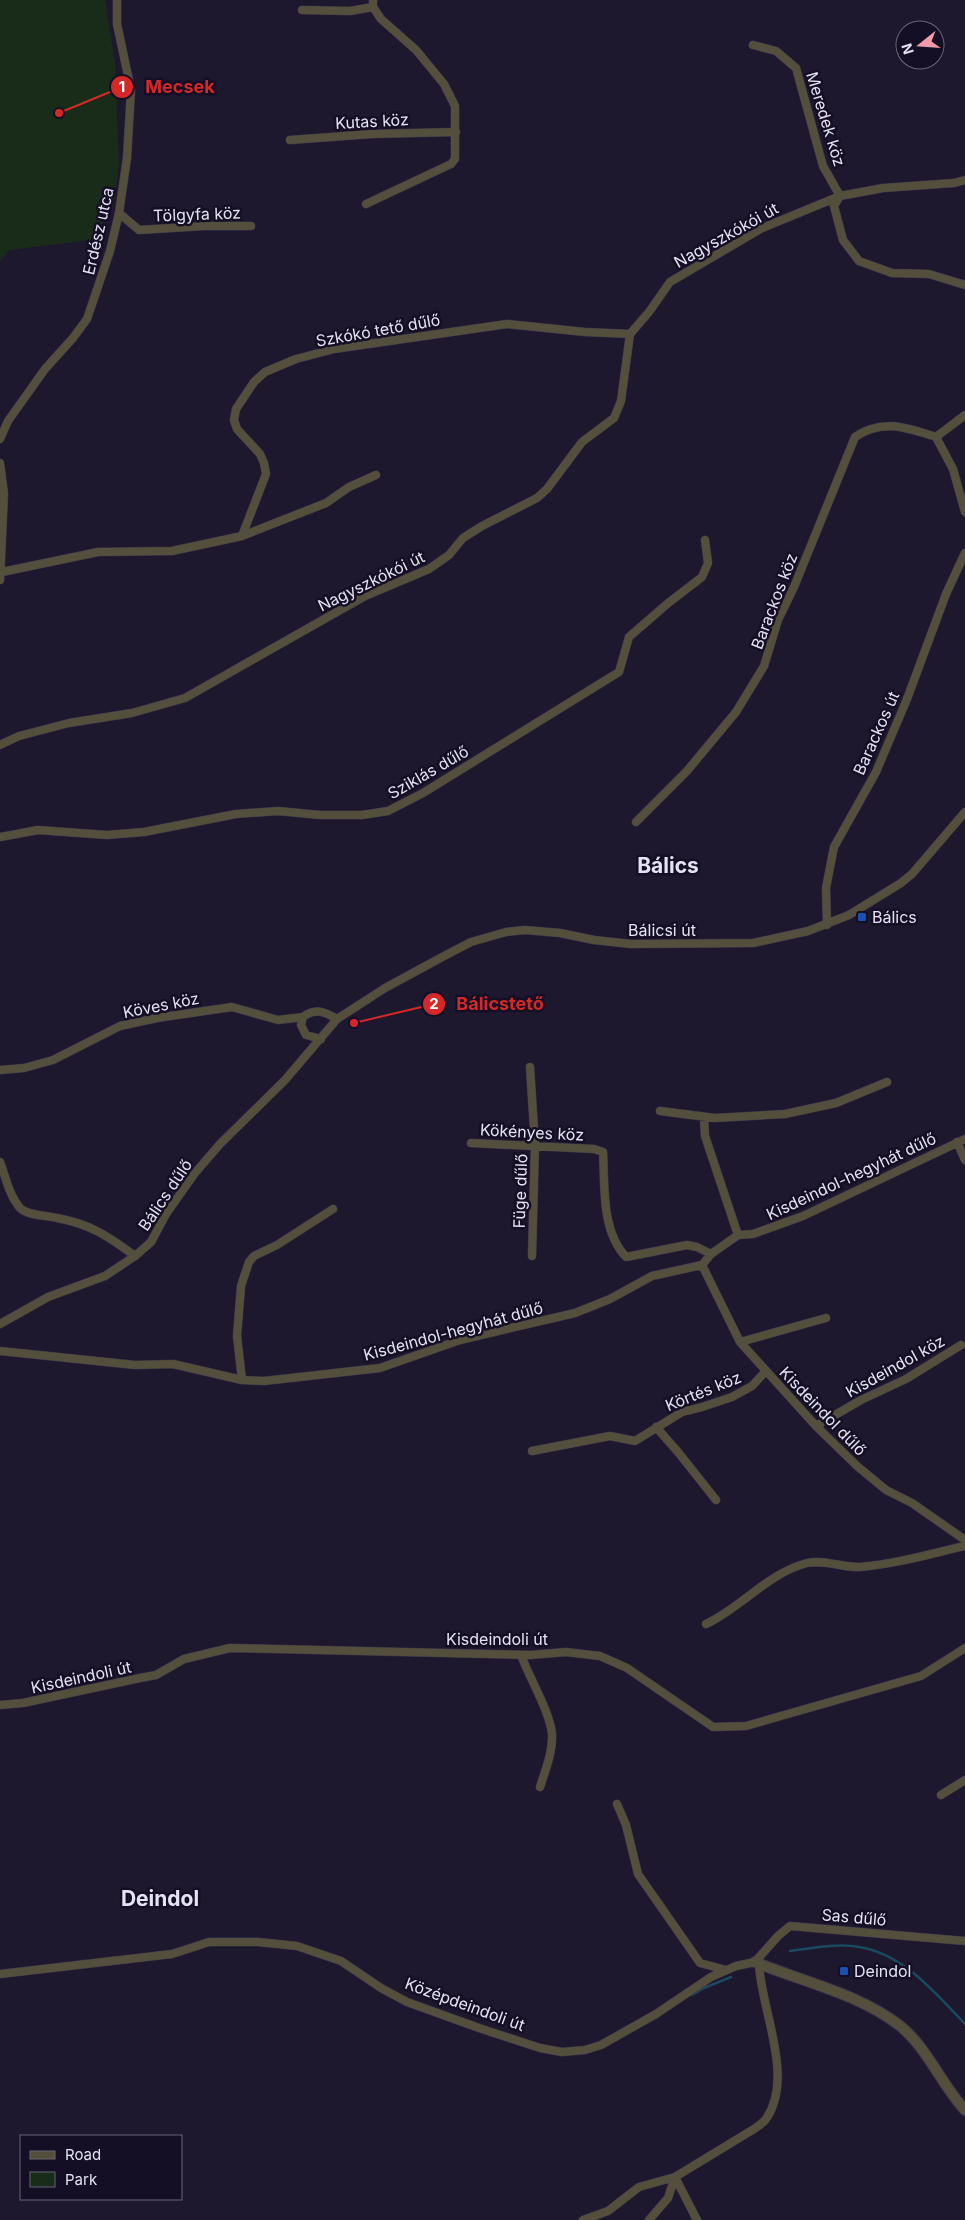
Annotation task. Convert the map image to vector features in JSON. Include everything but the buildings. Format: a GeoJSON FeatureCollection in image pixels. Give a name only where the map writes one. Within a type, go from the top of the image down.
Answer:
{"type":"FeatureCollection","features":[{"type":"Feature","properties":{"kind":"street","name":"Erdész utca"},"geometry":{"type":"LineString","coordinates":[[0,439],[8,421],[45,369],[73,338],[87,319],[108,260],[120,213],[127,158],[130,90],[117,24],[117,0]]}},
{"type":"Feature","properties":{"kind":"street"},"geometry":{"type":"LineString","coordinates":[[302,10],[350,11],[373,3],[381,20],[432,67],[444,84],[455,106],[455,159],[451,164],[366,204]]}},
{"type":"Feature","properties":{"kind":"street","name":"Meredek köz"},"geometry":{"type":"LineString","coordinates":[[753,45],[776,51],[796,68],[823,166],[840,196]]}},
{"type":"Feature","properties":{"kind":"street","name":"Kutas köz"},"geometry":{"type":"LineString","coordinates":[[290,140],[372,134],[456,132]]}},
{"type":"Feature","properties":{"kind":"street","name":"Nagyszkókói út"},"geometry":{"type":"LineString","coordinates":[[0,745],[19,736],[69,724],[132,713],[185,698],[365,596],[429,569],[450,555],[463,538],[482,526],[537,498],[547,489],[582,442],[614,418],[621,401],[630,334],[649,312],[670,282],[762,228],[840,196],[883,188],[954,183],[965,180]]}},
{"type":"Feature","properties":{"kind":"street"},"geometry":{"type":"LineString","coordinates":[[840,196],[834,206],[843,240],[859,261],[892,273],[929,274],[965,285]]}},
{"type":"Feature","properties":{"kind":"street","name":"Tölgyfa köz"},"geometry":{"type":"LineString","coordinates":[[120,213],[139,230],[204,226],[251,226]]}},
{"type":"Feature","properties":{"kind":"street","name":"Szkókó tető dűlő"},"geometry":{"type":"LineString","coordinates":[[242,536],[266,474],[260,454],[237,429],[234,420],[240,401],[254,382],[265,372],[296,360],[334,349],[507,324],[585,332],[630,334]]}},
{"type":"Feature","properties":{"kind":"street"},"geometry":{"type":"LineString","coordinates":[[965,415],[936,437],[953,470],[965,512]]}},
{"type":"Feature","properties":{"kind":"street","name":"Barackos köz"},"geometry":{"type":"LineString","coordinates":[[636,822],[687,771],[736,712],[764,666],[778,620],[794,587],[855,437],[866,429],[899,425],[936,437]]}},
{"type":"Feature","properties":{"kind":"street"},"geometry":{"type":"LineString","coordinates":[[0,463],[4,494],[1,576],[98,552],[172,551],[242,536],[326,503],[349,487],[376,475]]}},
{"type":"Feature","properties":{"kind":"street","name":"Sziklás dűlő"},"geometry":{"type":"LineString","coordinates":[[0,837],[38,830],[107,835],[144,832],[236,814],[270,812],[320,816],[362,815],[388,811],[423,793],[619,672],[629,637],[702,577],[708,563],[705,540]]}},
{"type":"Feature","properties":{"kind":"street","name":"Barackos út"},"geometry":{"type":"LineString","coordinates":[[826,925],[826,888],[834,847],[876,772],[907,699],[946,594],[965,553]]}},
{"type":"Feature","properties":{"kind":"street","name":"Bálicsi út"},"geometry":{"type":"LineString","coordinates":[[321,1039],[337,1019],[385,988],[471,942],[506,932],[525,930],[560,933],[594,940],[631,944],[753,943],[784,938],[826,925],[849,915],[901,883],[912,874],[965,812]]}},
{"type":"Feature","properties":{"kind":"street","name":"Köves köz"},"geometry":{"type":"LineString","coordinates":[[0,1070],[24,1068],[53,1060],[120,1026],[157,1018],[232,1007],[278,1020],[303,1017]]}},
{"type":"Feature","properties":{"kind":"street"},"geometry":{"type":"LineString","coordinates":[[321,1039],[306,1035],[301,1025],[303,1017],[311,1012],[319,1011],[337,1019]]}},
{"type":"Feature","properties":{"kind":"street","name":"Bálics dűlő"},"geometry":{"type":"LineString","coordinates":[[0,1324],[48,1298],[105,1276],[135,1256],[151,1242],[166,1214],[195,1173],[220,1144],[285,1080],[321,1039]]}},
{"type":"Feature","properties":{"kind":"street","name":"Füge dűlő"},"geometry":{"type":"LineString","coordinates":[[530,1067],[535,1145],[532,1256]]}},
{"type":"Feature","properties":{"kind":"street"},"geometry":{"type":"LineString","coordinates":[[660,1111],[704,1118],[785,1114],[836,1102],[887,1082]]}},
{"type":"Feature","properties":{"kind":"street"},"geometry":{"type":"LineString","coordinates":[[704,1118],[705,1136],[738,1236]]}},
{"type":"Feature","properties":{"kind":"street","name":"Kisdeindol-hegyhát dűlő"},"geometry":{"type":"LineString","coordinates":[[0,1351],[135,1365],[173,1364],[242,1380],[293,1379],[380,1368],[460,1340],[576,1313],[610,1299],[652,1276],[702,1264],[711,1254],[738,1236],[753,1234],[803,1216],[965,1138]]}},
{"type":"Feature","properties":{"kind":"street","name":"Kökényes köz"},"geometry":{"type":"LineString","coordinates":[[471,1142],[594,1149],[604,1152],[607,1214],[616,1247],[626,1257],[688,1245],[711,1254]]}},
{"type":"Feature","properties":{"kind":"street"},"geometry":{"type":"LineString","coordinates":[[957,1142],[965,1160]]}},
{"type":"Feature","properties":{"kind":"street"},"geometry":{"type":"LineString","coordinates":[[0,1162],[10,1190],[21,1209],[29,1213],[58,1218],[89,1227],[105,1234],[135,1256]]}},
{"type":"Feature","properties":{"kind":"street"},"geometry":{"type":"LineString","coordinates":[[242,1380],[237,1336],[241,1286],[248,1262],[254,1256],[277,1245],[333,1209]]}},
{"type":"Feature","properties":{"kind":"street","name":"Kisdeindol dűlő"},"geometry":{"type":"LineString","coordinates":[[702,1264],[740,1342],[765,1372],[816,1426],[857,1466],[886,1490],[912,1503],[965,1540]]}},
{"type":"Feature","properties":{"kind":"street"},"geometry":{"type":"LineString","coordinates":[[740,1342],[826,1318]]}},
{"type":"Feature","properties":{"kind":"street","name":"Kisdeindol köz"},"geometry":{"type":"LineString","coordinates":[[816,1426],[861,1400],[906,1379],[960,1345]]}},
{"type":"Feature","properties":{"kind":"street","name":"Körtés köz"},"geometry":{"type":"LineString","coordinates":[[532,1451],[610,1436],[635,1441],[682,1412],[732,1397],[752,1386],[765,1372]]}},
{"type":"Feature","properties":{"kind":"street"},"geometry":{"type":"LineString","coordinates":[[656,1427],[716,1500]]}},
{"type":"Feature","properties":{"kind":"street"},"geometry":{"type":"LineString","coordinates":[[706,1624],[725,1615],[779,1575],[808,1563],[826,1563],[854,1567],[882,1565],[965,1546]]}},
{"type":"Feature","properties":{"kind":"street","name":"Kisdeindoli út"},"geometry":{"type":"LineString","coordinates":[[0,1705],[24,1703],[156,1675],[184,1659],[230,1648],[521,1655],[566,1652],[600,1656],[627,1668],[712,1727],[727,1728],[746,1726],[921,1676],[965,1648]]}},
{"type":"Feature","properties":{"kind":"street"},"geometry":{"type":"LineString","coordinates":[[521,1655],[547,1716],[552,1735],[549,1758],[540,1787]]}},
{"type":"Feature","properties":{"kind":"street"},"geometry":{"type":"LineString","coordinates":[[941,1796],[965,1780]]}},
{"type":"Feature","properties":{"kind":"street"},"geometry":{"type":"LineString","coordinates":[[617,1804],[626,1825],[638,1874],[649,1892],[700,1964],[728,1970]]}},
{"type":"Feature","properties":{"kind":"street","name":"Sas dűlő"},"geometry":{"type":"LineString","coordinates":[[757,1963],[778,1936],[790,1926],[965,1940]]}},
{"type":"Feature","properties":{"kind":"street","name":"Középdeindoli út"},"geometry":{"type":"LineString","coordinates":[[0,1974],[172,1954],[209,1942],[258,1942],[296,1946],[341,1961],[407,2002],[540,2048],[562,2052],[585,2050],[607,2042],[656,2014],[695,1986],[736,1966],[757,1963]]}},
{"type":"Feature","properties":{"kind":"street"},"geometry":{"type":"LineString","coordinates":[[583,2220],[608,2211],[639,2187],[675,2177],[754,2129],[766,2119],[776,2095],[777,2066],[757,1963],[839,1993],[868,2006],[899,2026],[917,2044],[947,2089],[965,2110]]}},
{"type":"Feature","properties":{"kind":"street"},"geometry":{"type":"LineString","coordinates":[[649,2220],[668,2198],[675,2177]]}},
{"type":"Feature","properties":{"kind":"street"},"geometry":{"type":"LineString","coordinates":[[675,2177],[698,2220]]}},
{"type":"Feature","properties":{"kind":"green space"},"geometry":{"type":"Polygon","coordinates":[[[0,0],[105,0],[115,63],[119,163],[114,205],[91,240],[9,250],[0,262],[0,0]]]}},
{"type":"Feature","properties":{"kind":"waterway"},"geometry":{"type":"LineString","coordinates":[[790,1951],[824,1946],[851,1946],[875,1951],[904,1966],[918,1977],[965,2024]]}},
{"type":"Feature","properties":{"kind":"waterway"},"geometry":{"type":"LineString","coordinates":[[692,1995],[731,1977]]}},
{"type":"Feature","properties":{"kind":"place","name":"Mecsek"},"geometry":{"type":"Point","coordinates":[59,113]}},
{"type":"Feature","properties":{"kind":"place","name":"Bálics"},"geometry":{"type":"Point","coordinates":[862,917]}},
{"type":"Feature","properties":{"kind":"place","name":"Bálicstető"},"geometry":{"type":"Point","coordinates":[354,1023]}},
{"type":"Feature","properties":{"kind":"place","name":"Deindol"},"geometry":{"type":"Point","coordinates":[844,1971]}},
{"type":"Feature","properties":{"kind":"district","name":"Bálics"},"geometry":{"type":"Point","coordinates":[668,866]}},
{"type":"Feature","properties":{"kind":"district","name":"Deindol"},"geometry":{"type":"Point","coordinates":[160,1899]}}]}
